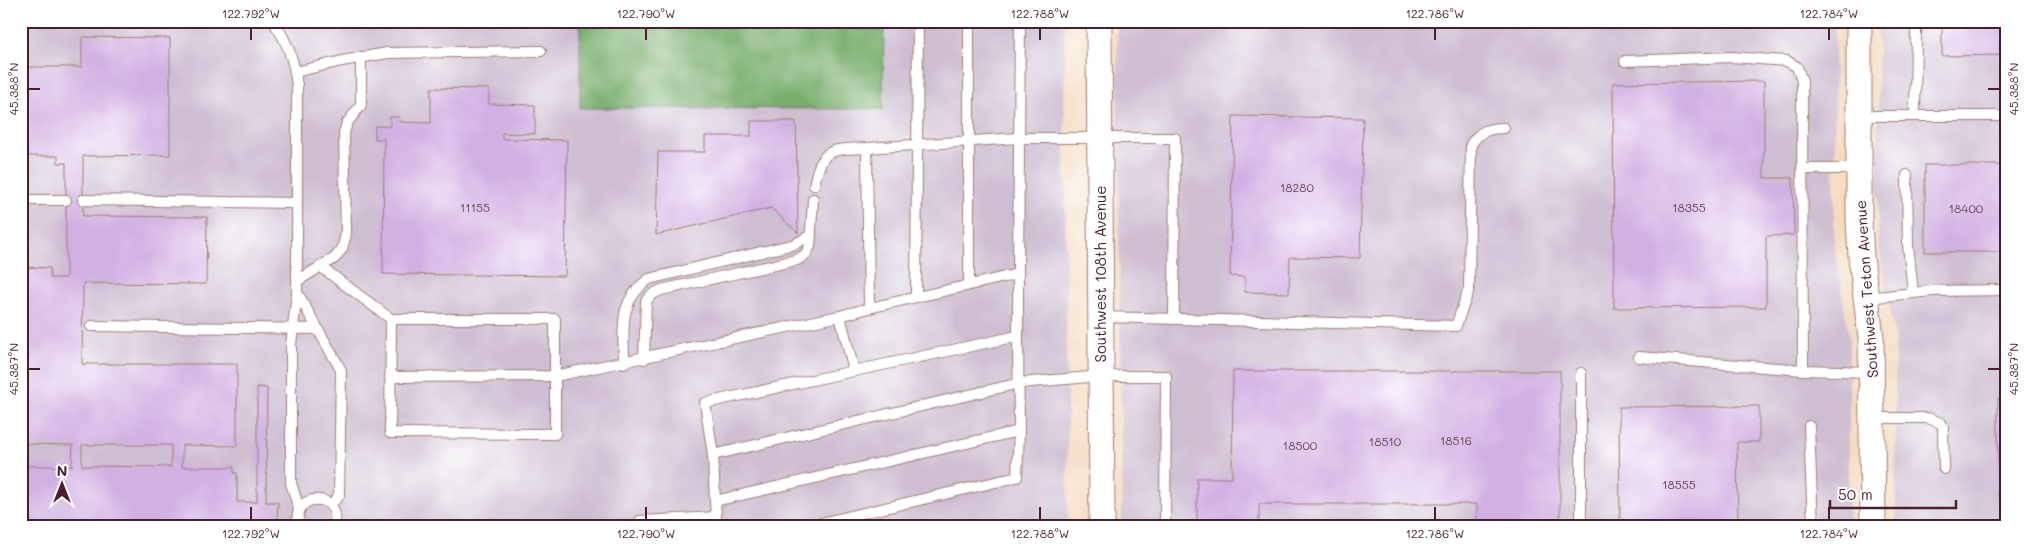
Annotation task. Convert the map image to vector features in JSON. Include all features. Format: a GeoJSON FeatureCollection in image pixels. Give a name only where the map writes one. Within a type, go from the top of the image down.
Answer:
{"type":"FeatureCollection","features":[{"type":"Feature","properties":{"kind":"street","name":"Southwest 108th Avenue"},"geometry":{"type":"LineString","coordinates":[[1099,21],[1102,526]]}},
{"type":"Feature","properties":{"kind":"street","name":"Southwest Teton Avenue"},"geometry":{"type":"LineString","coordinates":[[1859,21],[1861,257],[1867,298],[1872,372],[1873,526]]}},
{"type":"Feature","properties":{"kind":"lane"},"geometry":{"type":"LineString","coordinates":[[273,21],[283,35],[294,59],[295,72],[297,293],[291,345],[291,484],[299,510]]}},
{"type":"Feature","properties":{"kind":"lane"},"geometry":{"type":"LineString","coordinates":[[916,297],[918,21]]}},
{"type":"Feature","properties":{"kind":"lane"},"geometry":{"type":"LineString","coordinates":[[969,21],[969,285]]}},
{"type":"Feature","properties":{"kind":"lane"},"geometry":{"type":"LineString","coordinates":[[808,526],[1017,477],[1020,431],[1018,138],[1020,21]]}},
{"type":"Feature","properties":{"kind":"lane"},"geometry":{"type":"LineString","coordinates":[[1915,116],[1916,30]]}},
{"type":"Feature","properties":{"kind":"lane"},"geometry":{"type":"LineString","coordinates":[[295,72],[361,57],[421,51],[541,51]]}},
{"type":"Feature","properties":{"kind":"lane"},"geometry":{"type":"LineString","coordinates":[[1625,61],[1732,56],[1787,61],[1797,67],[1802,82],[1803,370]]}},
{"type":"Feature","properties":{"kind":"lane"},"geometry":{"type":"LineString","coordinates":[[297,281],[335,258],[342,249],[346,234],[344,133],[347,123],[361,105],[361,57]]}},
{"type":"Feature","properties":{"kind":"lane"},"geometry":{"type":"LineString","coordinates":[[1859,116],[2007,116]]}},
{"type":"Feature","properties":{"kind":"lane"},"geometry":{"type":"LineString","coordinates":[[1100,317],[1456,326],[1469,289],[1471,144],[1478,135],[1489,128],[1504,128]]}},
{"type":"Feature","properties":{"kind":"lane"},"geometry":{"type":"LineString","coordinates":[[814,185],[818,163],[826,154],[838,150],[1018,138],[1175,138],[1174,318]]}},
{"type":"Feature","properties":{"kind":"lane"},"geometry":{"type":"LineString","coordinates":[[867,148],[869,308]]}},
{"type":"Feature","properties":{"kind":"lane"},"geometry":{"type":"LineString","coordinates":[[1803,169],[1859,169]]}},
{"type":"Feature","properties":{"kind":"lane"},"geometry":{"type":"LineString","coordinates":[[1907,175],[1908,245],[1913,293]]}},
{"type":"Feature","properties":{"kind":"lane"},"geometry":{"type":"LineString","coordinates":[[644,359],[646,302],[651,295],[661,290],[797,260],[806,254],[810,246],[813,199]]}},
{"type":"Feature","properties":{"kind":"lane"},"geometry":{"type":"LineString","coordinates":[[21,200],[66,200]]}},
{"type":"Feature","properties":{"kind":"lane"},"geometry":{"type":"LineString","coordinates":[[83,200],[296,204]]}},
{"type":"Feature","properties":{"kind":"lane"},"geometry":{"type":"LineString","coordinates":[[624,363],[624,314],[627,303],[634,292],[649,279],[795,244],[811,235]]}},
{"type":"Feature","properties":{"kind":"lane"},"geometry":{"type":"LineString","coordinates":[[321,267],[391,319],[555,319],[555,434],[390,433],[391,319]]}},
{"type":"Feature","properties":{"kind":"lane"},"geometry":{"type":"LineString","coordinates":[[390,376],[555,376],[644,359],[840,316],[1018,274]]}},
{"type":"Feature","properties":{"kind":"lane"},"geometry":{"type":"LineString","coordinates":[[1867,298],[1913,293],[2007,290]]}},
{"type":"Feature","properties":{"kind":"lane"},"geometry":{"type":"LineString","coordinates":[[297,293],[341,370],[339,496],[330,505]]}},
{"type":"Feature","properties":{"kind":"lane"},"geometry":{"type":"LineString","coordinates":[[840,316],[854,371]]}},
{"type":"Feature","properties":{"kind":"lane"},"geometry":{"type":"LineString","coordinates":[[91,326],[317,329]]}},
{"type":"Feature","properties":{"kind":"lane"},"geometry":{"type":"LineString","coordinates":[[640,526],[640,521],[716,522],[713,455],[705,403],[1018,336]]}},
{"type":"Feature","properties":{"kind":"lane"},"geometry":{"type":"LineString","coordinates":[[1639,357],[1803,370],[1872,372]]}},
{"type":"Feature","properties":{"kind":"lane"},"geometry":{"type":"LineString","coordinates":[[1580,526],[1581,373]]}},
{"type":"Feature","properties":{"kind":"lane"},"geometry":{"type":"LineString","coordinates":[[713,455],[1020,383],[1101,376],[1166,376],[1165,526]]}},
{"type":"Feature","properties":{"kind":"lane"},"geometry":{"type":"LineString","coordinates":[[1872,418],[1928,418],[1941,423],[1943,428],[1944,470]]}},
{"type":"Feature","properties":{"kind":"lane"},"geometry":{"type":"LineString","coordinates":[[1809,426],[1813,526]]}},
{"type":"Feature","properties":{"kind":"lane"},"geometry":{"type":"LineString","coordinates":[[716,501],[1020,431]]}},
{"type":"Feature","properties":{"kind":"lane"},"geometry":{"type":"LineString","coordinates":[[299,526],[297,519],[299,510],[305,502],[314,499],[324,500],[330,505],[335,513],[334,526]]}},
{"type":"Feature","properties":{"kind":"shaded area"},"geometry":{"type":"Polygon","coordinates":[[[21,21],[580,21],[580,108],[883,109],[884,21],[1064,21],[1068,526],[21,526],[21,21]]]}},
{"type":"Feature","properties":{"kind":"shaded area"},"geometry":{"type":"Polygon","coordinates":[[[1117,21],[1835,21],[1834,243],[1849,336],[1849,526],[1122,526],[1117,21]]]}},
{"type":"Feature","properties":{"kind":"shaded area"},"geometry":{"type":"Polygon","coordinates":[[[1878,21],[2007,21],[2007,526],[1896,526],[1895,341],[1878,242],[1878,21]]]}},
{"type":"Feature","properties":{"kind":"green space"},"geometry":{"type":"Polygon","coordinates":[[[580,21],[884,21],[883,109],[580,108],[580,21]]]}},
{"type":"Feature","properties":{"kind":"building"},"geometry":{"type":"Polygon","coordinates":[[[1942,21],[2007,21],[2007,55],[1942,56],[1942,21]]]}},
{"type":"Feature","properties":{"kind":"building"},"geometry":{"type":"Polygon","coordinates":[[[82,37],[170,38],[170,155],[83,156],[83,216],[207,217],[206,284],[83,283],[82,364],[237,364],[237,446],[182,445],[182,467],[234,467],[234,473],[237,473],[237,502],[257,502],[257,387],[267,388],[266,502],[278,502],[277,526],[21,526],[21,466],[72,466],[73,445],[21,444],[21,267],[50,268],[50,278],[66,278],[66,163],[58,163],[58,156],[21,156],[21,67],[82,67],[82,37]],[[82,445],[82,466],[171,467],[171,445],[82,445]]]}},
{"type":"Feature","properties":{"kind":"building"},"geometry":{"type":"Polygon","coordinates":[[[1764,81],[1764,178],[1793,178],[1794,235],[1766,236],[1766,307],[1614,308],[1613,83],[1764,81]]]}},
{"type":"Feature","properties":{"kind":"building"},"geometry":{"type":"Polygon","coordinates":[[[431,88],[489,89],[489,104],[535,105],[535,134],[502,133],[502,139],[567,140],[565,276],[383,274],[384,139],[375,139],[375,126],[390,126],[390,117],[400,117],[399,122],[431,123],[431,88]]]}},
{"type":"Feature","properties":{"kind":"building"},"geometry":{"type":"Polygon","coordinates":[[[1233,116],[1363,118],[1360,258],[1290,257],[1289,293],[1245,292],[1245,277],[1230,276],[1233,116]]]}},
{"type":"Feature","properties":{"kind":"building"},"geometry":{"type":"Polygon","coordinates":[[[751,121],[796,121],[798,233],[771,208],[656,235],[658,152],[705,152],[705,136],[751,136],[751,121]]]}},
{"type":"Feature","properties":{"kind":"building"},"geometry":{"type":"Polygon","coordinates":[[[1925,165],[2007,165],[2007,252],[1925,252],[1925,165]]]}},
{"type":"Feature","properties":{"kind":"building"},"geometry":{"type":"Polygon","coordinates":[[[1233,371],[1560,371],[1560,526],[1477,526],[1477,504],[1259,504],[1259,526],[1197,526],[1197,478],[1232,478],[1233,371]]]}},
{"type":"Feature","properties":{"kind":"building"},"geometry":{"type":"Polygon","coordinates":[[[1998,398],[2007,398],[2007,496],[1998,496],[1998,398]]]}},
{"type":"Feature","properties":{"kind":"building"},"geometry":{"type":"Polygon","coordinates":[[[1759,406],[1759,442],[1737,442],[1738,526],[1620,526],[1619,407],[1759,406]]]}}]}
